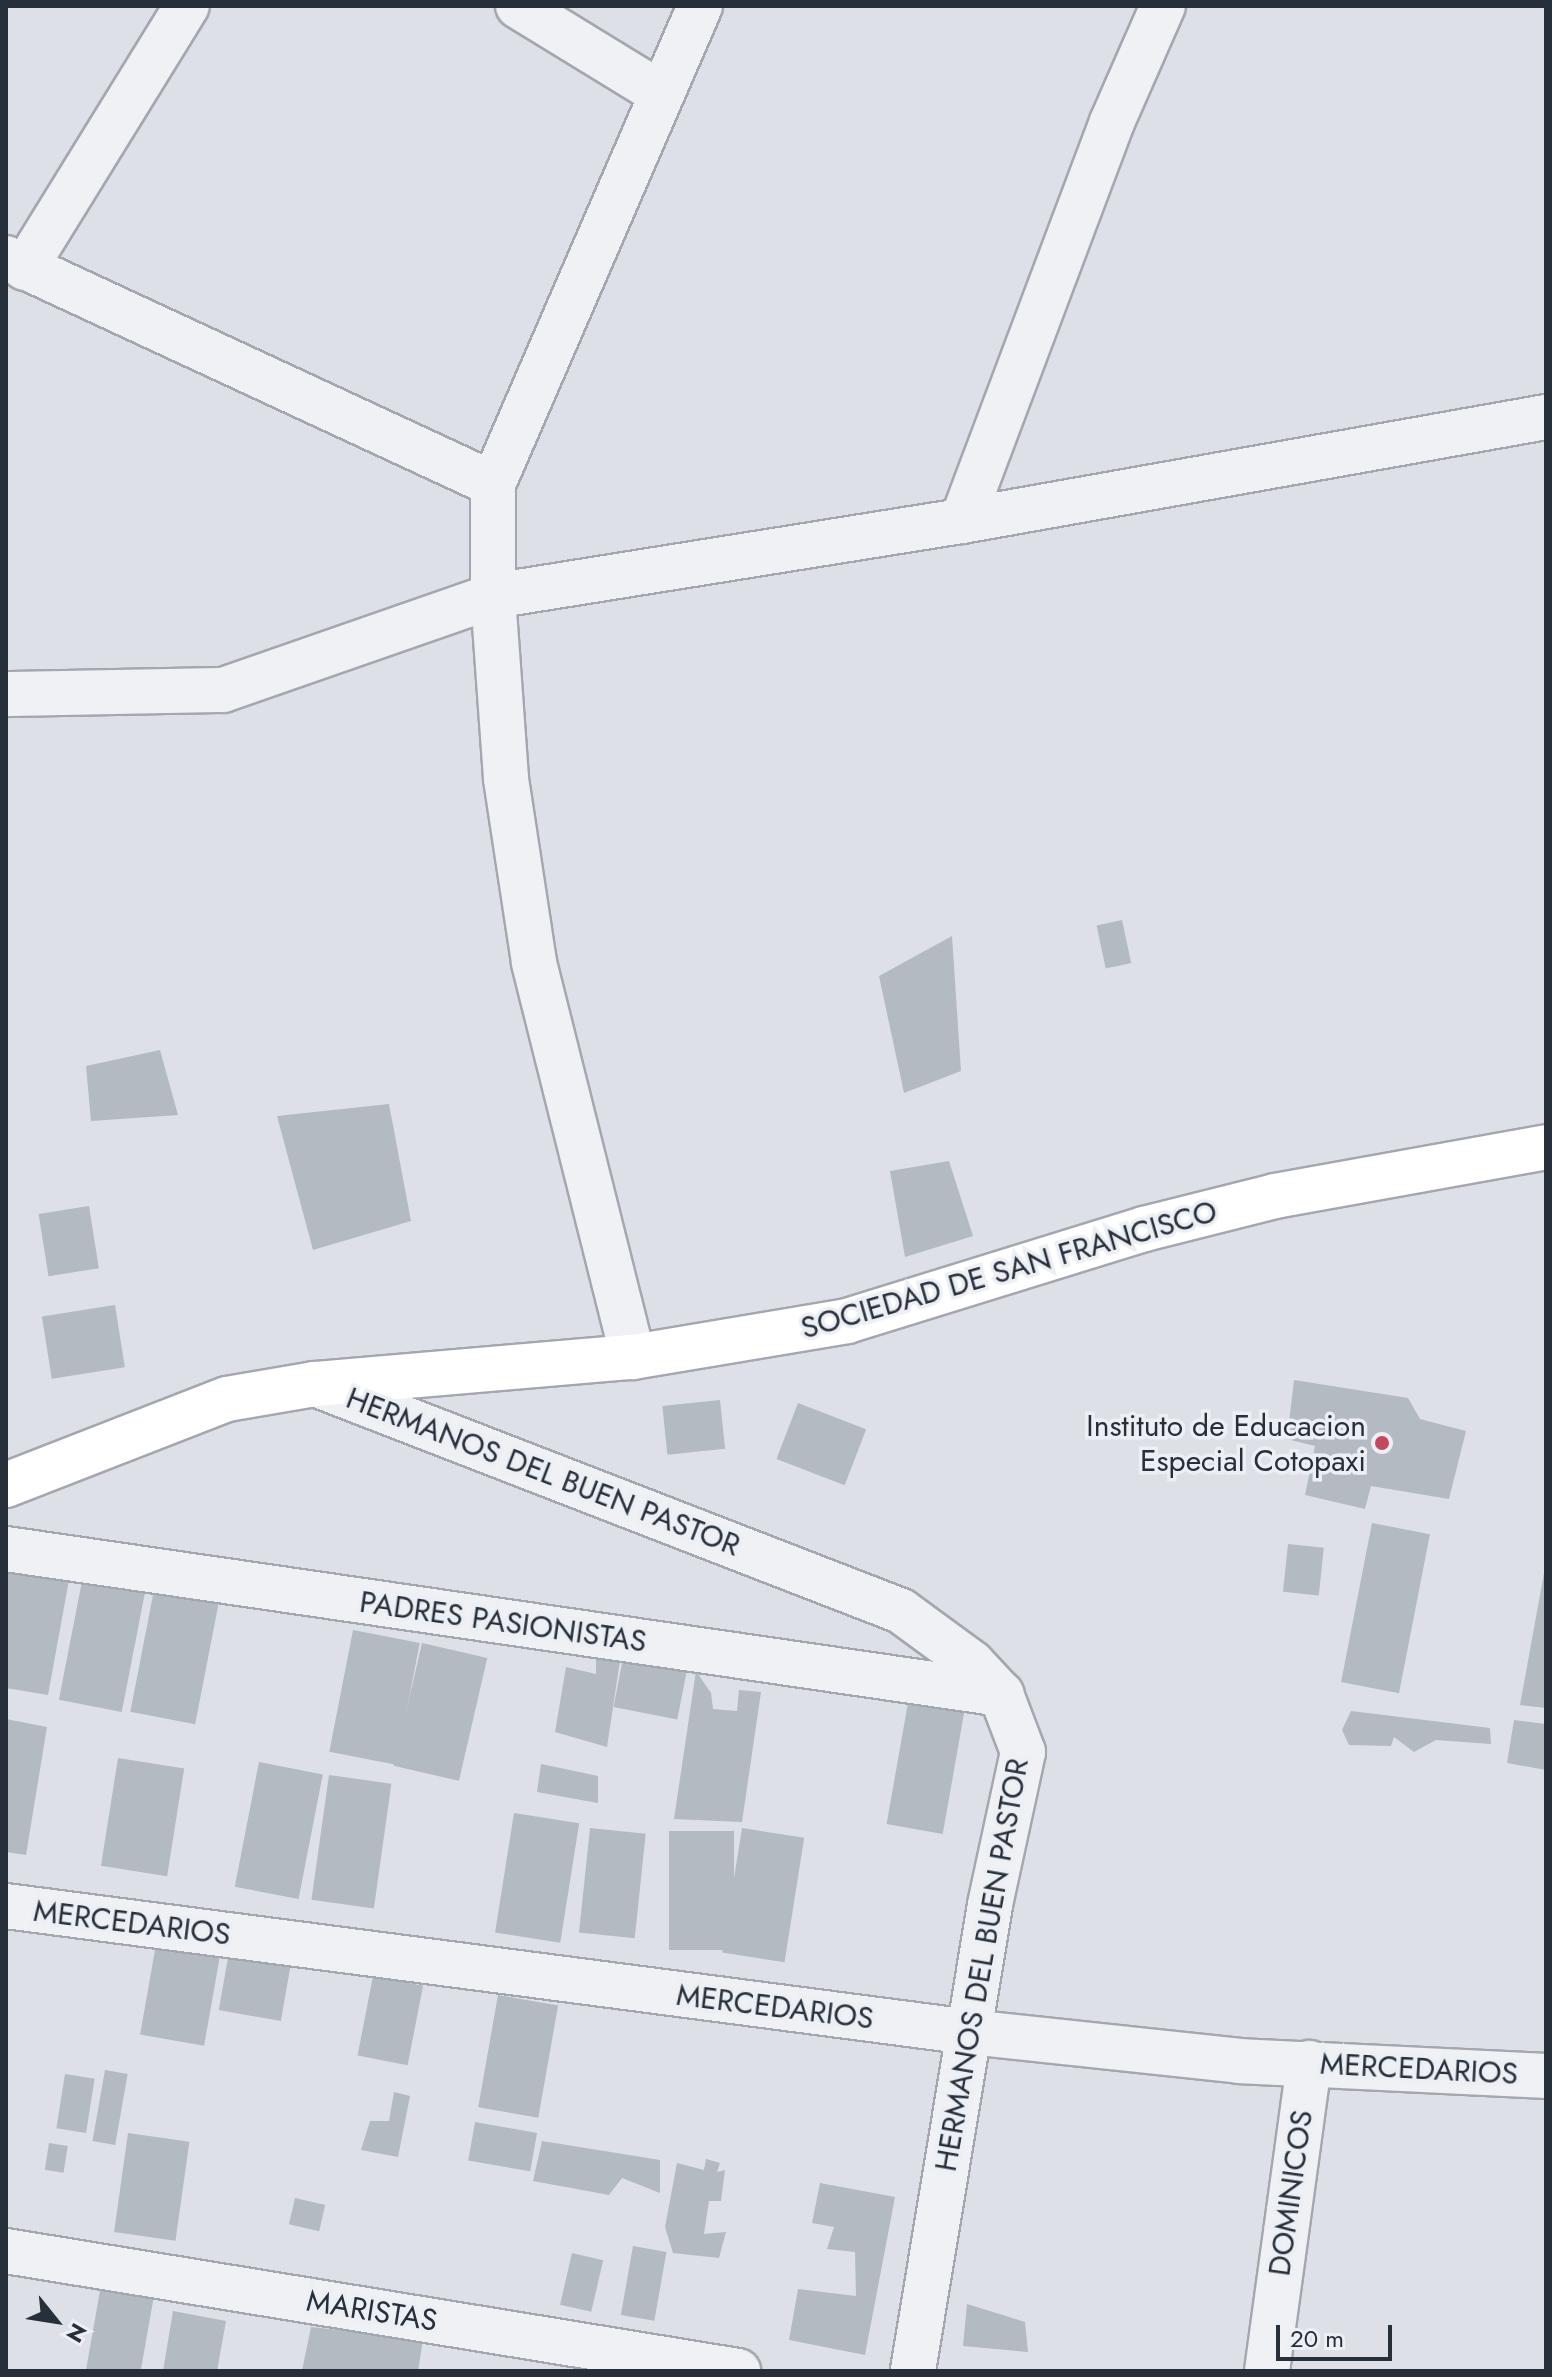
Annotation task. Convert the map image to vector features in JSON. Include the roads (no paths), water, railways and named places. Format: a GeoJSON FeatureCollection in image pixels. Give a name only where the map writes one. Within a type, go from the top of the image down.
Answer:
{"type":"FeatureCollection","features":[{"type":"Feature","properties":{"kind":"street"},"geometry":{"type":"LineString","coordinates":[[187,6],[16,263],[493,484]]}},
{"type":"Feature","properties":{"kind":"street"},"geometry":{"type":"LineString","coordinates":[[518,6],[660,93]]}},
{"type":"Feature","properties":{"kind":"street"},"geometry":{"type":"LineString","coordinates":[[633,1357],[534,962],[506,778],[493,596],[493,484],[700,6]]}},
{"type":"Feature","properties":{"kind":"street"},"geometry":{"type":"LineString","coordinates":[[962,521],[1112,122],[1163,6]]}},
{"type":"Feature","properties":{"kind":"street"},"geometry":{"type":"LineString","coordinates":[[6,694],[223,690],[493,596],[962,521],[1546,417]]}},
{"type":"Feature","properties":{"kind":"street","name":"SOCIEDAD DE SAN FRANCISCO"},"geometry":{"type":"LineString","coordinates":[[6,1485],[227,1399],[315,1384],[633,1357],[847,1321],[1144,1229],[1275,1196],[1546,1147]]}},
{"type":"Feature","properties":{"kind":"street","name":"HERMANOS DEL BUEN PASTOR"},"geometry":{"type":"LineString","coordinates":[[315,1384],[901,1611],[972,1663],[1001,1694],[1023,1752],[969,2032],[913,2371]]}},
{"type":"Feature","properties":{"kind":"street","name":"PADRES PASIONISTAS"},"geometry":{"type":"LineString","coordinates":[[6,1549],[1001,1694]]}},
{"type":"Feature","properties":{"kind":"street","name":"MERCEDARIOS"},"geometry":{"type":"LineString","coordinates":[[6,1906],[969,2032],[1239,2061],[1546,2076]]}},
{"type":"Feature","properties":{"kind":"street","name":"DOMINICOS"},"geometry":{"type":"LineString","coordinates":[[1267,2371],[1309,2063]]}},
{"type":"Feature","properties":{"kind":"street","name":"MARISTAS"},"geometry":{"type":"LineString","coordinates":[[6,2251],[738,2371]]}},
{"type":"Feature","properties":{"kind":"place","name":"Instituto de Educacion Especial Cotopaxi"},"geometry":{"type":"Point","coordinates":[1382,1443]}}]}
